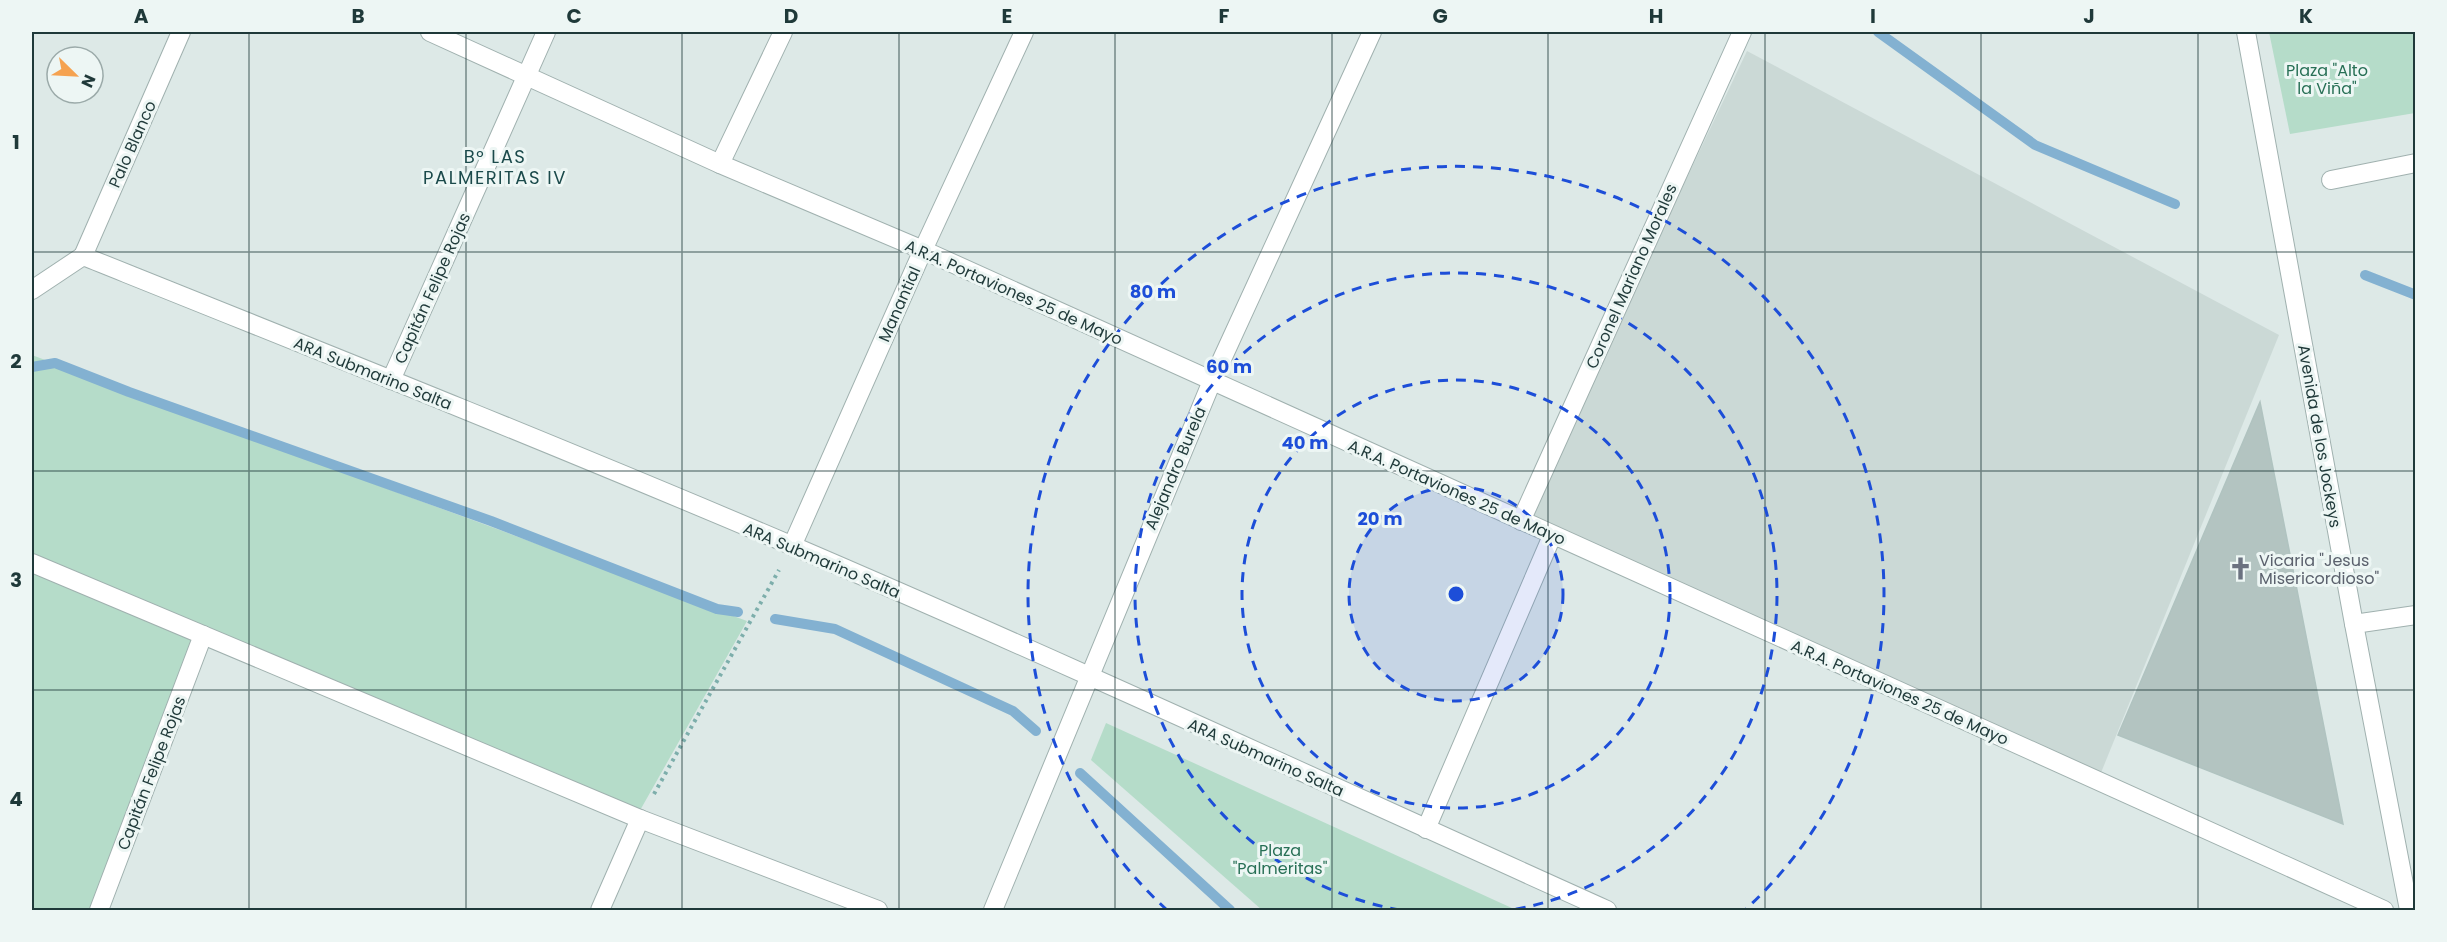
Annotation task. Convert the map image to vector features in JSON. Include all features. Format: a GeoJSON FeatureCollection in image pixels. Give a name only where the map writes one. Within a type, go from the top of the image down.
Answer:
{"type":"FeatureCollection","features":[{"type":"Feature","properties":{"kind":"street","name":"Palo Blanco"},"geometry":{"type":"LineString","coordinates":[[83,256],[181,32]]}},
{"type":"Feature","properties":{"kind":"street","name":"A.R.A. Portaviones 25 de Mayo"},"geometry":{"type":"LineString","coordinates":[[430,32],[720,164],[923,250],[2384,910]]}},
{"type":"Feature","properties":{"kind":"street","name":"Capitán Felipe Rojas"},"geometry":{"type":"LineString","coordinates":[[391,380],[546,32]]}},
{"type":"Feature","properties":{"kind":"street"},"geometry":{"type":"LineString","coordinates":[[720,164],[783,32]]}},
{"type":"Feature","properties":{"kind":"street","name":"Manantial"},"geometry":{"type":"LineString","coordinates":[[792,546],[923,250],[1024,32]]}},
{"type":"Feature","properties":{"kind":"street","name":"Alejandro Burela"},"geometry":{"type":"LineString","coordinates":[[993,910],[1212,381],[1372,32]]}},
{"type":"Feature","properties":{"kind":"street","name":"Coronel Mariano Morales"},"geometry":{"type":"LineString","coordinates":[[1521,521],[1742,32]]}},
{"type":"Feature","properties":{"kind":"street","name":"Avenida de los Jockeys"},"geometry":{"type":"LineString","coordinates":[[2246,32],[2354,624],[2409,910]]}},
{"type":"Feature","properties":{"kind":"street"},"geometry":{"type":"LineString","coordinates":[[2331,180],[2415,163]]}},
{"type":"Feature","properties":{"kind":"street"},"geometry":{"type":"LineString","coordinates":[[32,290],[83,256]]}},
{"type":"Feature","properties":{"kind":"street","name":"ARA Submarino Salta"},"geometry":{"type":"LineString","coordinates":[[83,256],[391,380],[792,546],[1089,676],[1607,910]]}},
{"type":"Feature","properties":{"kind":"street"},"geometry":{"type":"LineString","coordinates":[[1426,829],[1552,536]]}},
{"type":"Feature","properties":{"kind":"street"},"geometry":{"type":"LineString","coordinates":[[32,563],[640,819],[878,910]]}},
{"type":"Feature","properties":{"kind":"street"},"geometry":{"type":"LineString","coordinates":[[2354,624],[2415,615]]}},
{"type":"Feature","properties":{"kind":"street","name":"Capitán Felipe Rojas"},"geometry":{"type":"LineString","coordinates":[[99,910],[203,635]]}},
{"type":"Feature","properties":{"kind":"street"},"geometry":{"type":"LineString","coordinates":[[600,910],[640,819]]}},
{"type":"Feature","properties":{"kind":"path"},"geometry":{"type":"LineString","coordinates":[[640,819],[792,546]]}},
{"type":"Feature","properties":{"kind":"shaded area"},"geometry":{"type":"Polygon","coordinates":[[[1747,51],[2279,335],[2098,780],[1525,519],[1747,51]]]}},
{"type":"Feature","properties":{"kind":"green space","name":"Plaza \"Alto la Viña\""},"geometry":{"type":"Polygon","coordinates":[[[2269,32],[2415,32],[2415,113],[2290,134],[2269,32]]]}},
{"type":"Feature","properties":{"kind":"green space"},"geometry":{"type":"Polygon","coordinates":[[[32,355],[252,439],[747,621],[638,814],[203,632],[93,910],[32,910],[32,355]]]}},
{"type":"Feature","properties":{"kind":"green space","name":"Plaza \"Palmeritas\""},"geometry":{"type":"Polygon","coordinates":[[[1106,723],[1514,910],[1262,910],[1091,760],[1106,723]]]}},
{"type":"Feature","properties":{"kind":"building","name":"Vicaria \"Jesus Misericordioso\""},"geometry":{"type":"Polygon","coordinates":[[[2260,402],[2343,824],[2118,735],[2260,402]]]}},
{"type":"Feature","properties":{"kind":"waterway"},"geometry":{"type":"LineString","coordinates":[[1878,32],[2035,145],[2175,204]]}},
{"type":"Feature","properties":{"kind":"waterway"},"geometry":{"type":"LineString","coordinates":[[2365,275],[2416,295]]}},
{"type":"Feature","properties":{"kind":"waterway"},"geometry":{"type":"LineString","coordinates":[[32,367],[55,363],[129,392],[491,521],[717,609],[738,612]]}},
{"type":"Feature","properties":{"kind":"waterway"},"geometry":{"type":"LineString","coordinates":[[775,619],[835,629],[1013,711],[1036,731]]}},
{"type":"Feature","properties":{"kind":"waterway"},"geometry":{"type":"LineString","coordinates":[[1080,773],[1230,910]]}},
{"type":"Feature","properties":{"kind":"place","name":"Vicaria \"Jesus Misericordioso\""},"geometry":{"type":"Point","coordinates":[2241,569]}},
{"type":"Feature","properties":{"kind":"district","name":"B° LAS PALMERITAS IV"},"geometry":{"type":"Point","coordinates":[495,167]}}]}
